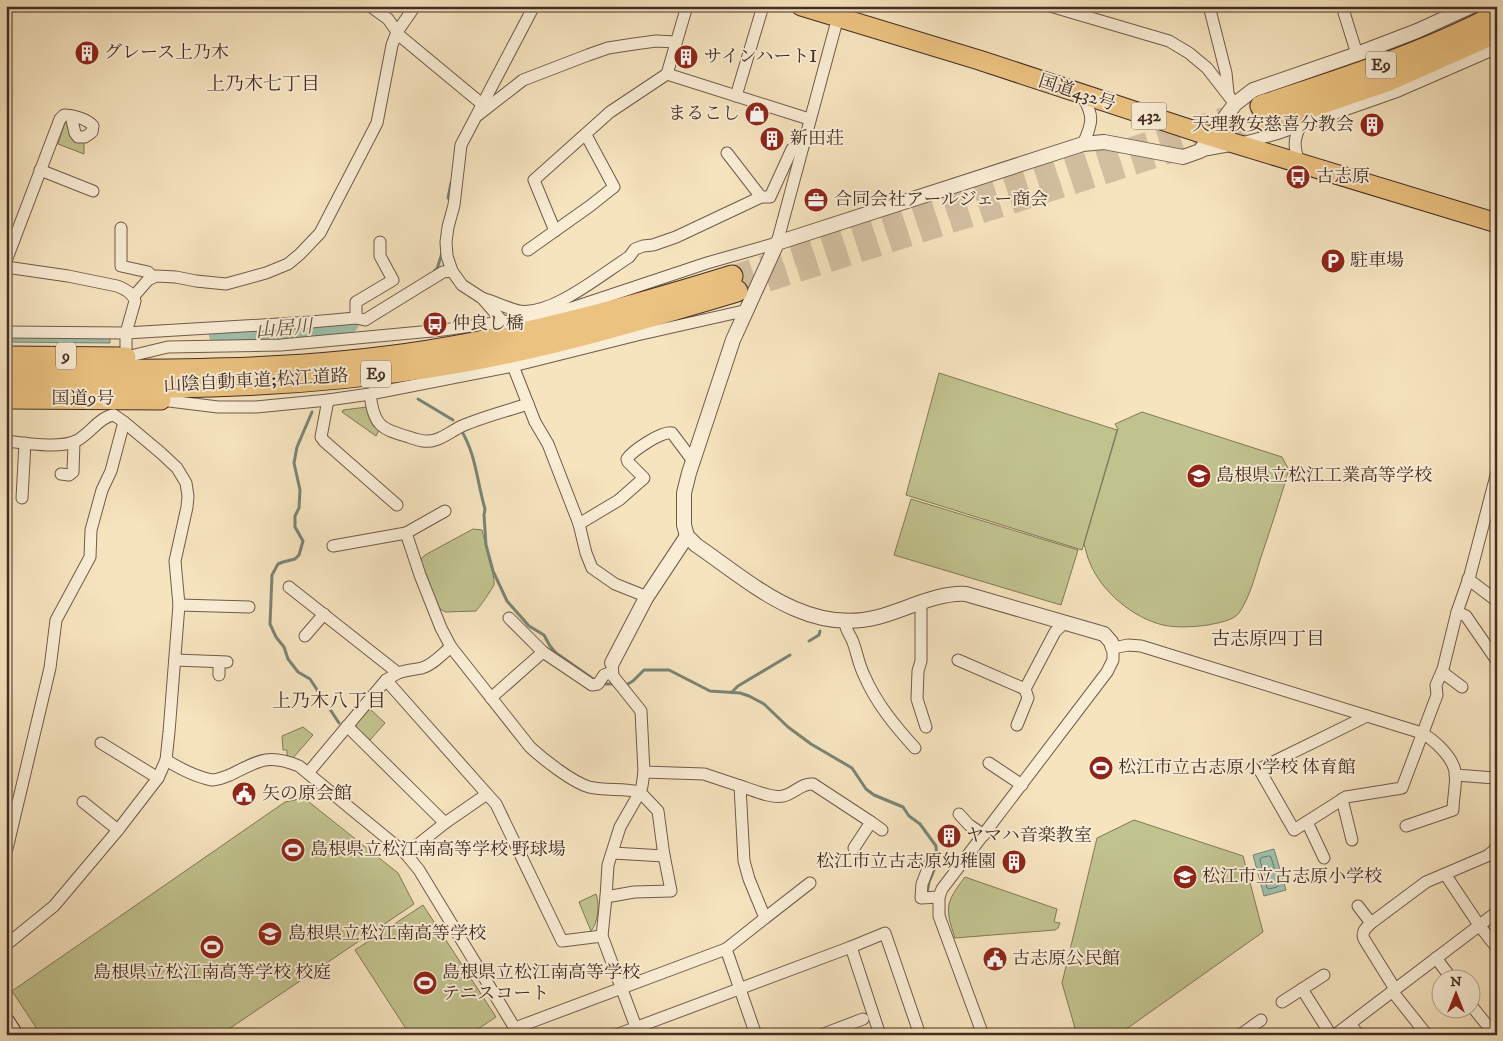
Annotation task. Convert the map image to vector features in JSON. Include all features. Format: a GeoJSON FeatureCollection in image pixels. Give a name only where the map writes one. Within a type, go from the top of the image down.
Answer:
{"type":"FeatureCollection","features":[{"type":"Feature","properties":{"kind":"highway","name":"国道432号"},"geometry":{"type":"LineString","coordinates":[[801,6],[1082,94],[1205,144],[1238,144],[1497,223]]}},
{"type":"Feature","properties":{"kind":"highway","name":"E9"},"geometry":{"type":"LineString","coordinates":[[1497,15],[1435,43],[1264,114],[1389,80],[1497,32]]}},
{"type":"Feature","properties":{"kind":"highway","name":"山陰自動車道;松江道路"},"geometry":{"type":"LineString","coordinates":[[6,370],[167,371],[272,367],[366,359],[428,351],[491,348],[607,328],[734,284]]}},
{"type":"Feature","properties":{"kind":"highway","name":"山陰自動車道;松江道路"},"geometry":{"type":"LineString","coordinates":[[6,385],[169,387],[302,382],[431,367],[491,348]]}},
{"type":"Feature","properties":{"kind":"highway"},"geometry":{"type":"LineString","coordinates":[[126,357],[202,358],[321,355],[388,350],[491,348]]}},
{"type":"Feature","properties":{"kind":"highway"},"geometry":{"type":"LineString","coordinates":[[161,400],[230,399],[364,384],[419,374],[491,348]]}},
{"type":"Feature","properties":{"kind":"highway","name":"9"},"geometry":{"type":"LineString","coordinates":[[6,356],[126,357]]}},
{"type":"Feature","properties":{"kind":"highway","name":"国道9号"},"geometry":{"type":"LineString","coordinates":[[6,399],[118,412],[161,400]]}},
{"type":"Feature","properties":{"kind":"main road"},"geometry":{"type":"LineString","coordinates":[[6,1021],[15,1035]]}},
{"type":"Feature","properties":{"kind":"street"},"geometry":{"type":"LineString","coordinates":[[370,6],[388,19],[400,36],[482,104]]}},
{"type":"Feature","properties":{"kind":"street"},"geometry":{"type":"LineString","coordinates":[[134,296],[153,277],[176,277],[226,284],[266,273],[288,264],[300,254],[320,232],[377,123],[392,45],[397,32],[415,6]]}},
{"type":"Feature","properties":{"kind":"street"},"geometry":{"type":"LineString","coordinates":[[534,6],[461,145],[454,205],[446,242],[447,256],[452,270],[462,285],[482,298],[518,311],[549,306],[563,300],[629,257],[636,249],[643,246],[653,246],[676,237],[762,197],[770,198],[792,149],[803,144]]}},
{"type":"Feature","properties":{"kind":"street"},"geometry":{"type":"LineString","coordinates":[[555,231],[534,180],[622,103],[667,74],[687,6]]}},
{"type":"Feature","properties":{"kind":"street"},"geometry":{"type":"LineString","coordinates":[[736,96],[764,6]]}},
{"type":"Feature","properties":{"kind":"street"},"geometry":{"type":"LineString","coordinates":[[1050,6],[1168,41],[1189,53],[1207,68],[1232,100]]}},
{"type":"Feature","properties":{"kind":"street"},"geometry":{"type":"LineString","coordinates":[[1209,6],[1232,100]]}},
{"type":"Feature","properties":{"kind":"street"},"geometry":{"type":"LineString","coordinates":[[1342,6],[1357,54]]}},
{"type":"Feature","properties":{"kind":"street"},"geometry":{"type":"LineString","coordinates":[[6,267],[68,276],[125,289],[134,296],[135,306],[126,333],[126,357],[168,347],[281,345],[443,330],[537,317],[575,307],[707,263],[1083,144],[1104,142],[1183,157],[1205,144],[1232,100],[1260,87],[1418,31],[1472,6]]}},
{"type":"Feature","properties":{"kind":"street"},"geometry":{"type":"LineString","coordinates":[[838,17],[777,242],[730,348],[693,461],[683,504],[684,525],[687,536],[696,545],[774,599],[790,608],[818,618],[845,621],[866,620],[951,595],[966,594],[1104,634],[1111,642],[1114,648],[1113,660],[1107,672],[942,890],[939,898],[939,916],[983,1035]]}},
{"type":"Feature","properties":{"kind":"street"},"geometry":{"type":"LineString","coordinates":[[476,116],[524,80],[588,55],[608,48],[634,44],[676,42]]}},
{"type":"Feature","properties":{"kind":"street"},"geometry":{"type":"LineString","coordinates":[[1238,144],[1276,134],[1398,91],[1497,48]]}},
{"type":"Feature","properties":{"kind":"street"},"geometry":{"type":"LineString","coordinates":[[667,74],[809,119]]}},
{"type":"Feature","properties":{"kind":"street"},"geometry":{"type":"LineString","coordinates":[[1082,94],[1090,110],[1092,122],[1083,144]]}},
{"type":"Feature","properties":{"kind":"street"},"geometry":{"type":"LineString","coordinates":[[6,262],[60,119],[64,115],[71,116]]}},
{"type":"Feature","properties":{"kind":"street"},"geometry":{"type":"LineString","coordinates":[[1299,162],[1294,149],[1295,135],[1301,125]]}},
{"type":"Feature","properties":{"kind":"street"},"geometry":{"type":"LineString","coordinates":[[528,250],[614,187],[586,135]]}},
{"type":"Feature","properties":{"kind":"street"},"geometry":{"type":"LineString","coordinates":[[727,153],[762,197]]}},
{"type":"Feature","properties":{"kind":"street"},"geometry":{"type":"LineString","coordinates":[[40,170],[93,191]]}},
{"type":"Feature","properties":{"kind":"street"},"geometry":{"type":"LineString","coordinates":[[121,228],[121,266],[148,272],[153,277]]}},
{"type":"Feature","properties":{"kind":"street"},"geometry":{"type":"LineString","coordinates":[[354,339],[361,319],[356,302],[393,280],[380,256],[380,242]]}},
{"type":"Feature","properties":{"kind":"street"},"geometry":{"type":"LineString","coordinates":[[6,332],[126,333],[361,319],[443,272],[452,270]]}},
{"type":"Feature","properties":{"kind":"street"},"geometry":{"type":"LineString","coordinates":[[482,298],[503,322]]}},
{"type":"Feature","properties":{"kind":"street"},"geometry":{"type":"LineString","coordinates":[[161,400],[218,407],[256,407],[370,394],[513,366],[748,310]]}},
{"type":"Feature","properties":{"kind":"street"},"geometry":{"type":"LineString","coordinates":[[513,366],[528,404],[548,444],[579,524],[586,553],[592,568],[615,584],[646,598]]}},
{"type":"Feature","properties":{"kind":"street"},"geometry":{"type":"LineString","coordinates":[[370,394],[371,408],[382,428],[388,432],[422,441],[436,440],[462,426],[528,404]]}},
{"type":"Feature","properties":{"kind":"street"},"geometry":{"type":"LineString","coordinates":[[328,400],[321,436],[324,441],[397,505]]}},
{"type":"Feature","properties":{"kind":"street"},"geometry":{"type":"LineString","coordinates":[[6,441],[62,444],[74,442],[108,416],[118,412]]}},
{"type":"Feature","properties":{"kind":"street"},"geometry":{"type":"LineString","coordinates":[[6,945],[54,906],[118,830],[158,778],[166,760],[179,605],[175,561],[188,496],[186,483],[171,462],[118,412]]}},
{"type":"Feature","properties":{"kind":"street"},"geometry":{"type":"LineString","coordinates":[[6,853],[50,668],[56,620],[90,557],[91,530],[102,490],[111,471],[118,412]]}},
{"type":"Feature","properties":{"kind":"street"},"geometry":{"type":"LineString","coordinates":[[579,524],[619,500],[644,478],[626,459],[645,444],[666,432],[672,433],[693,461]]}},
{"type":"Feature","properties":{"kind":"street"},"geometry":{"type":"LineString","coordinates":[[61,474],[70,475],[73,472],[74,442]]}},
{"type":"Feature","properties":{"kind":"street"},"geometry":{"type":"LineString","coordinates":[[22,498],[25,443]]}},
{"type":"Feature","properties":{"kind":"street"},"geometry":{"type":"LineString","coordinates":[[1367,716],[1260,768],[1294,830],[1346,797],[1402,788],[1437,695],[1436,686],[1442,672],[1457,612],[1492,512],[1497,472]]}},
{"type":"Feature","properties":{"kind":"street"},"geometry":{"type":"LineString","coordinates":[[332,546],[406,533],[445,511]]}},
{"type":"Feature","properties":{"kind":"street"},"geometry":{"type":"LineString","coordinates":[[406,533],[420,576],[441,628],[451,647],[530,747],[542,759],[589,787],[640,792],[658,811],[671,891],[634,892],[606,897]]}},
{"type":"Feature","properties":{"kind":"street"},"geometry":{"type":"LineString","coordinates":[[509,618],[544,652],[592,685],[600,682],[604,675],[612,668],[646,598],[687,536]]}},
{"type":"Feature","properties":{"kind":"street"},"geometry":{"type":"LineString","coordinates":[[1468,579],[1497,601]]}},
{"type":"Feature","properties":{"kind":"street"},"geometry":{"type":"LineString","coordinates":[[289,587],[398,673]]}},
{"type":"Feature","properties":{"kind":"street"},"geometry":{"type":"LineString","coordinates":[[921,604],[921,661],[911,699],[926,727]]}},
{"type":"Feature","properties":{"kind":"street"},"geometry":{"type":"LineString","coordinates":[[179,605],[249,607]]}},
{"type":"Feature","properties":{"kind":"street"},"geometry":{"type":"LineString","coordinates":[[1457,612],[1466,616],[1497,661]]}},
{"type":"Feature","properties":{"kind":"street"},"geometry":{"type":"LineString","coordinates":[[305,636],[324,614]]}},
{"type":"Feature","properties":{"kind":"street"},"geometry":{"type":"LineString","coordinates":[[845,621],[845,628],[853,641],[863,674],[872,692],[897,729],[915,748]]}},
{"type":"Feature","properties":{"kind":"street"},"geometry":{"type":"LineString","coordinates":[[1017,725],[1028,698],[1025,689],[1054,632],[1065,622]]}},
{"type":"Feature","properties":{"kind":"street"},"geometry":{"type":"LineString","coordinates":[[1114,648],[1128,645],[1141,646],[1430,737],[1448,757],[1455,770],[1452,810],[1406,826]]}},
{"type":"Feature","properties":{"kind":"street"},"geometry":{"type":"LineString","coordinates":[[308,773],[386,680],[408,669],[421,668],[430,664],[451,647]]}},
{"type":"Feature","properties":{"kind":"street"},"geometry":{"type":"LineString","coordinates":[[491,698],[544,652]]}},
{"type":"Feature","properties":{"kind":"street"},"geometry":{"type":"LineString","coordinates":[[175,660],[223,662],[219,675]]}},
{"type":"Feature","properties":{"kind":"street"},"geometry":{"type":"LineString","coordinates":[[958,660],[1025,689]]}},
{"type":"Feature","properties":{"kind":"street"},"geometry":{"type":"LineString","coordinates":[[612,668],[622,687],[642,714],[644,772],[640,792],[620,827],[608,865],[602,936],[636,1027]]}},
{"type":"Feature","properties":{"kind":"street"},"geometry":{"type":"LineString","coordinates":[[1442,672],[1462,687]]}},
{"type":"Feature","properties":{"kind":"street"},"geometry":{"type":"LineString","coordinates":[[386,680],[496,804],[562,941],[602,936]]}},
{"type":"Feature","properties":{"kind":"street"},"geometry":{"type":"LineString","coordinates":[[347,726],[444,823]]}},
{"type":"Feature","properties":{"kind":"street"},"geometry":{"type":"LineString","coordinates":[[101,743],[158,778]]}},
{"type":"Feature","properties":{"kind":"street"},"geometry":{"type":"LineString","coordinates":[[166,760],[181,769],[212,780],[221,779],[262,759],[287,761],[299,766],[406,854],[419,870],[517,1031],[620,988],[726,949],[810,883]]}},
{"type":"Feature","properties":{"kind":"street"},"geometry":{"type":"LineString","coordinates":[[989,763],[1022,785]]}},
{"type":"Feature","properties":{"kind":"street"},"geometry":{"type":"LineString","coordinates":[[644,772],[704,774],[777,797],[787,795],[806,784],[813,784],[882,830]]}},
{"type":"Feature","properties":{"kind":"street"},"geometry":{"type":"LineString","coordinates":[[1455,775],[1495,778]]}},
{"type":"Feature","properties":{"kind":"street"},"geometry":{"type":"LineString","coordinates":[[740,786],[744,860],[749,879],[765,918]]}},
{"type":"Feature","properties":{"kind":"street"},"geometry":{"type":"LineString","coordinates":[[406,854],[444,823],[487,794]]}},
{"type":"Feature","properties":{"kind":"street"},"geometry":{"type":"LineString","coordinates":[[1342,799],[1352,840]]}},
{"type":"Feature","properties":{"kind":"street"},"geometry":{"type":"LineString","coordinates":[[83,802],[118,830]]}},
{"type":"Feature","properties":{"kind":"street"},"geometry":{"type":"LineString","coordinates":[[959,814],[984,835]]}},
{"type":"Feature","properties":{"kind":"street"},"geometry":{"type":"LineString","coordinates":[[854,848],[871,822]]}},
{"type":"Feature","properties":{"kind":"street"},"geometry":{"type":"LineString","coordinates":[[1307,822],[1324,858]]}},
{"type":"Feature","properties":{"kind":"street"},"geometry":{"type":"LineString","coordinates":[[1427,1035],[1393,990],[1363,937],[1364,930],[1426,882],[1487,856],[1497,848]]}},
{"type":"Feature","properties":{"kind":"street"},"geometry":{"type":"LineString","coordinates":[[613,854],[664,855]]}},
{"type":"Feature","properties":{"kind":"street"},"geometry":{"type":"LineString","coordinates":[[930,863],[922,884],[921,898],[939,898]]}},
{"type":"Feature","properties":{"kind":"street"},"geometry":{"type":"LineString","coordinates":[[1445,874],[1479,925],[1497,948]]}},
{"type":"Feature","properties":{"kind":"street"},"geometry":{"type":"LineString","coordinates":[[1358,906],[1371,923]]}},
{"type":"Feature","properties":{"kind":"street"},"geometry":{"type":"LineString","coordinates":[[1335,1035],[1497,912]]}},
{"type":"Feature","properties":{"kind":"street"},"geometry":{"type":"LineString","coordinates":[[616,1035],[885,933],[920,1035]]}},
{"type":"Feature","properties":{"kind":"street"},"geometry":{"type":"LineString","coordinates":[[851,947],[880,1035]]}},
{"type":"Feature","properties":{"kind":"street"},"geometry":{"type":"LineString","coordinates":[[726,949],[756,1035]]}},
{"type":"Feature","properties":{"kind":"street"},"geometry":{"type":"LineString","coordinates":[[1436,958],[1444,968]]}},
{"type":"Feature","properties":{"kind":"street"},"geometry":{"type":"LineString","coordinates":[[1282,1002],[1324,975]]}},
{"type":"Feature","properties":{"kind":"street"},"geometry":{"type":"LineString","coordinates":[[1302,990],[1331,1035]]}},
{"type":"Feature","properties":{"kind":"street"},"geometry":{"type":"LineString","coordinates":[[1480,1016],[1495,1035]]}},
{"type":"Feature","properties":{"kind":"street"},"geometry":{"type":"LineString","coordinates":[[821,1035],[862,1019]]}},
{"type":"Feature","properties":{"kind":"street"},"geometry":{"type":"LineString","coordinates":[[1240,1035],[1261,1020]]}},
{"type":"Feature","properties":{"kind":"street"},"geometry":{"type":"LineString","coordinates":[[1350,1024],[1359,1035]]}},
{"type":"Feature","properties":{"kind":"green space"},"geometry":{"type":"Polygon","coordinates":[[[65,122],[84,142],[84,154],[58,144],[65,122]]]}},
{"type":"Feature","properties":{"kind":"green space"},"geometry":{"type":"Polygon","coordinates":[[[939,373],[1117,430],[1082,550],[906,495],[939,373]]]}},
{"type":"Feature","properties":{"kind":"green space"},"geometry":{"type":"Polygon","coordinates":[[[367,407],[379,430],[376,436],[342,412],[343,410],[367,407]]]}},
{"type":"Feature","properties":{"kind":"green space"},"geometry":{"type":"Polygon","coordinates":[[[1142,412],[1282,457],[1289,470],[1249,593],[1239,613],[1229,620],[1208,625],[1185,627],[1163,625],[1140,616],[1119,602],[1110,593],[1102,584],[1089,561],[1084,544],[1118,429],[1115,424],[1142,412]]]}},
{"type":"Feature","properties":{"kind":"green space"},"geometry":{"type":"Polygon","coordinates":[[[911,499],[1078,550],[1061,605],[894,555],[911,499]]]}},
{"type":"Feature","properties":{"kind":"green space"},"geometry":{"type":"Polygon","coordinates":[[[473,529],[482,530],[492,568],[494,585],[476,611],[445,612],[439,608],[420,566],[421,559],[473,529]]]}},
{"type":"Feature","properties":{"kind":"green space"},"geometry":{"type":"Polygon","coordinates":[[[368,707],[385,723],[370,740],[356,728],[356,720],[368,707]]]}},
{"type":"Feature","properties":{"kind":"green space"},"geometry":{"type":"Polygon","coordinates":[[[303,727],[313,735],[293,758],[287,756],[287,750],[283,750],[282,736],[303,727]]]}},
{"type":"Feature","properties":{"kind":"green space","name":"島根県立松江南高等学校 校庭"},"geometry":{"type":"Polygon","coordinates":[[[304,798],[398,873],[414,904],[220,1035],[41,1035],[12,991],[285,802],[304,798]]]}},
{"type":"Feature","properties":{"kind":"green space"},"geometry":{"type":"Polygon","coordinates":[[[1134,820],[1243,856],[1263,932],[1118,1035],[1077,1035],[1062,983],[1097,838],[1134,820]]]}},
{"type":"Feature","properties":{"kind":"green space"},"geometry":{"type":"Polygon","coordinates":[[[965,877],[1057,909],[1054,922],[1060,923],[1058,928],[1055,930],[955,938],[948,912],[950,900],[965,877]]]}},
{"type":"Feature","properties":{"kind":"green space"},"geometry":{"type":"Polygon","coordinates":[[[596,894],[598,913],[591,931],[579,902],[596,894]]]}},
{"type":"Feature","properties":{"kind":"green space","name":"島根県立松江南高等学校 テニスコート"},"geometry":{"type":"Polygon","coordinates":[[[423,905],[496,1017],[469,1035],[410,1035],[355,950],[423,905]]]}},
{"type":"Feature","properties":{"kind":"water"},"geometry":{"type":"Polygon","coordinates":[[[6,335],[110,336],[110,343],[6,342],[6,335]]]}},
{"type":"Feature","properties":{"kind":"water"},"geometry":{"type":"Polygon","coordinates":[[[1274,849],[1286,890],[1264,896],[1253,855],[1274,849]]]}},
{"type":"Feature","properties":{"kind":"waterway","name":"山居川"},"geometry":{"type":"LineString","coordinates":[[448,198],[451,183]]}},
{"type":"Feature","properties":{"kind":"waterway","name":"山居川"},"geometry":{"type":"LineString","coordinates":[[435,270],[442,253]]}},
{"type":"Feature","properties":{"kind":"waterway","name":"山居川"},"geometry":{"type":"LineString","coordinates":[[219,335],[333,327],[349,323]]}},
{"type":"Feature","properties":{"kind":"waterway"},"geometry":{"type":"LineString","coordinates":[[418,399],[453,420]]}},
{"type":"Feature","properties":{"kind":"waterway"},"geometry":{"type":"LineString","coordinates":[[312,412],[297,447],[294,463],[300,490],[295,527],[303,541],[299,555],[295,559],[278,564],[272,575],[270,624],[276,637],[284,647],[288,659],[298,672],[310,679],[339,723]]}},
{"type":"Feature","properties":{"kind":"waterway"},"geometry":{"type":"LineString","coordinates":[[461,430],[473,458],[485,509],[486,545],[493,571],[507,601],[529,626],[544,635],[556,653],[596,681]]}},
{"type":"Feature","properties":{"kind":"waterway"},"geometry":{"type":"LineString","coordinates":[[809,641],[819,635],[820,631]]}},
{"type":"Feature","properties":{"kind":"waterway"},"geometry":{"type":"LineString","coordinates":[[732,692],[738,686],[790,655]]}},
{"type":"Feature","properties":{"kind":"waterway"},"geometry":{"type":"LineString","coordinates":[[626,685],[644,670],[669,670],[710,691],[740,693],[764,704],[788,727],[811,744],[852,768],[866,789],[874,795],[903,807],[909,816],[920,824],[936,846],[937,863],[929,882],[927,893]]}},
{"type":"Feature","properties":{"kind":"waterway"},"geometry":{"type":"LineString","coordinates":[[601,684],[615,684]]}},
{"type":"Feature","properties":{"kind":"tunnel"},"geometry":{"type":"LineString","coordinates":[[732,276],[1261,106]]}},
{"type":"Feature","properties":{"kind":"tunnel"},"geometry":{"type":"LineString","coordinates":[[737,291],[1266,122]]}},
{"type":"Feature","properties":{"kind":"place","name":"グレース上乃木"},"geometry":{"type":"Point","coordinates":[87,53]}},
{"type":"Feature","properties":{"kind":"place","name":"サインハートI"},"geometry":{"type":"Point","coordinates":[686,57]}},
{"type":"Feature","properties":{"kind":"place","name":"まるこし"},"geometry":{"type":"Point","coordinates":[757,114]}},
{"type":"Feature","properties":{"kind":"place","name":"天理教安慈喜分教会"},"geometry":{"type":"Point","coordinates":[1372,125]}},
{"type":"Feature","properties":{"kind":"place","name":"新田荘"},"geometry":{"type":"Point","coordinates":[772,139]}},
{"type":"Feature","properties":{"kind":"place","name":"古志原"},"geometry":{"type":"Point","coordinates":[1298,177]}},
{"type":"Feature","properties":{"kind":"place","name":"合同会社アールジェー商会"},"geometry":{"type":"Point","coordinates":[816,200]}},
{"type":"Feature","properties":{"kind":"place","name":"駐車場"},"geometry":{"type":"Point","coordinates":[1333,261]}},
{"type":"Feature","properties":{"kind":"place","name":"仲良し橋"},"geometry":{"type":"Point","coordinates":[435,324]}},
{"type":"Feature","properties":{"kind":"place","name":"島根県立松江工業高等学校"},"geometry":{"type":"Point","coordinates":[1199,476]}},
{"type":"Feature","properties":{"kind":"place","name":"松江市立古志原小学校 体育館"},"geometry":{"type":"Point","coordinates":[1101,768]}},
{"type":"Feature","properties":{"kind":"place","name":"矢の原会館"},"geometry":{"type":"Point","coordinates":[244,794]}},
{"type":"Feature","properties":{"kind":"place","name":"ヤマハ音楽教室"},"geometry":{"type":"Point","coordinates":[949,836]}},
{"type":"Feature","properties":{"kind":"place","name":"島根県立松江南高等学校 野球場"},"geometry":{"type":"Point","coordinates":[293,850]}},
{"type":"Feature","properties":{"kind":"place","name":"松江市立古志原幼稚園"},"geometry":{"type":"Point","coordinates":[1014,862]}},
{"type":"Feature","properties":{"kind":"place","name":"松江市立古志原小学校"},"geometry":{"type":"Point","coordinates":[1185,877]}},
{"type":"Feature","properties":{"kind":"place","name":"島根県立松江南高等学校"},"geometry":{"type":"Point","coordinates":[270,934]}},
{"type":"Feature","properties":{"kind":"place","name":"島根県立松江南高等学校 校庭"},"geometry":{"type":"Point","coordinates":[212,947]}},
{"type":"Feature","properties":{"kind":"place","name":"古志原公民館"},"geometry":{"type":"Point","coordinates":[995,959]}},
{"type":"Feature","properties":{"kind":"place","name":"島根県立松江南高等学校 テニスコート"},"geometry":{"type":"Point","coordinates":[425,983]}},
{"type":"Feature","properties":{"kind":"district","name":"上乃木七丁目"},"geometry":{"type":"Point","coordinates":[263,84]}},
{"type":"Feature","properties":{"kind":"district","name":"古志原四丁目"},"geometry":{"type":"Point","coordinates":[1268,639]}},
{"type":"Feature","properties":{"kind":"district","name":"上乃木八丁目"},"geometry":{"type":"Point","coordinates":[329,701]}}]}
